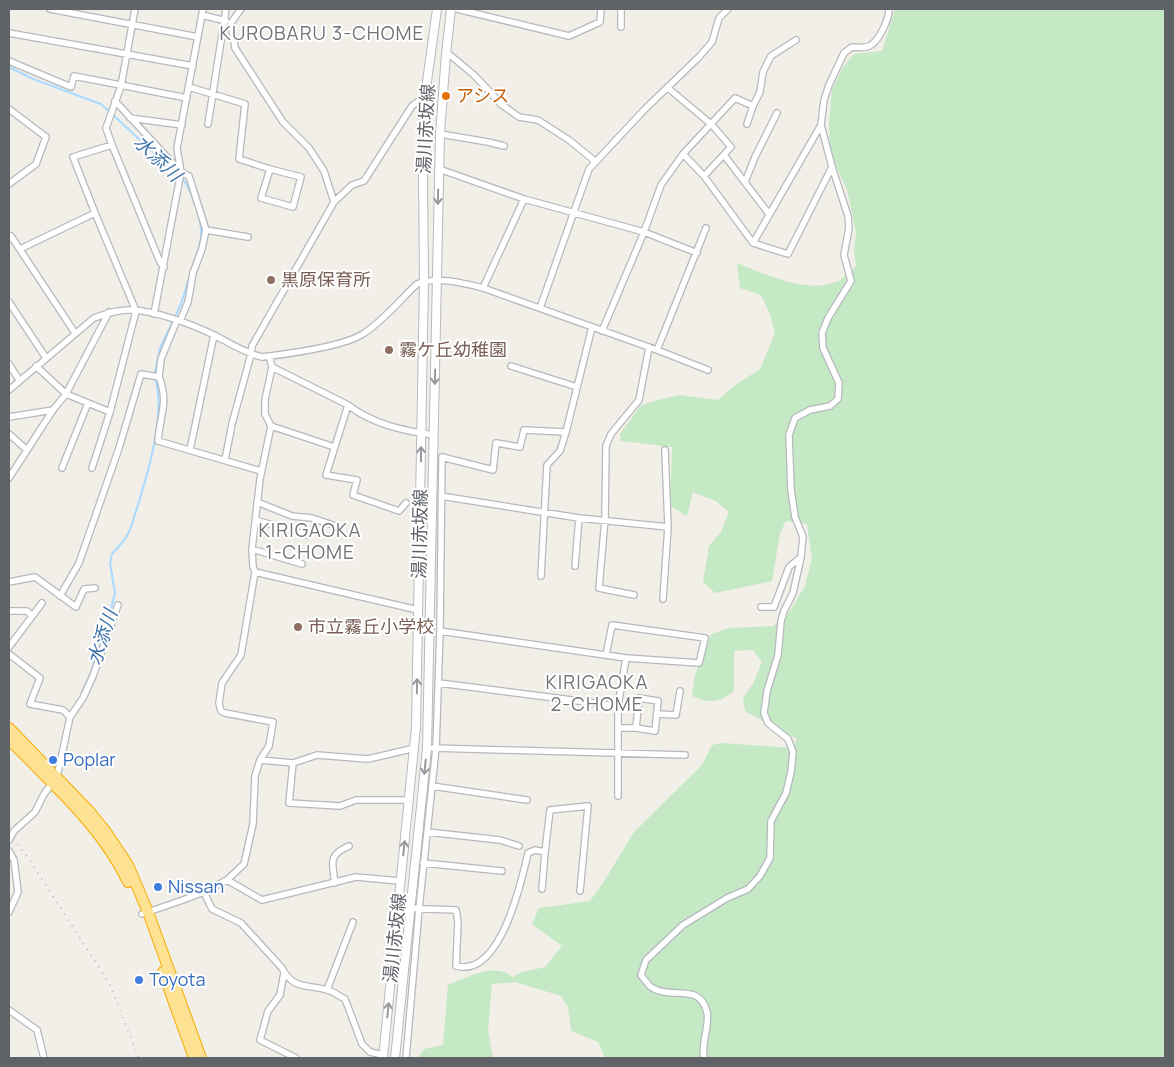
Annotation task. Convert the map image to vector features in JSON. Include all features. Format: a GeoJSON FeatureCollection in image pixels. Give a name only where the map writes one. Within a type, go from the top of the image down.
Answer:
{"type":"FeatureCollection","features":[{"type":"Feature","properties":{"kind":"highway"},"geometry":{"type":"LineString","coordinates":[[9,728],[54,780]]}},
{"type":"Feature","properties":{"kind":"highway"},"geometry":{"type":"LineString","coordinates":[[9,739],[54,780],[106,832],[128,865],[194,1058]]}},
{"type":"Feature","properties":{"kind":"highway"},"geometry":{"type":"LineString","coordinates":[[145,913],[201,1058]]}},
{"type":"Feature","properties":{"kind":"main road","name":"湯川赤坂線"},"geometry":{"type":"LineString","coordinates":[[383,1057],[414,748],[424,281],[423,174],[425,96],[436,9]]}},
{"type":"Feature","properties":{"kind":"main road","name":"湯川赤坂線"},"geometry":{"type":"LineString","coordinates":[[395,1058],[415,908],[427,748],[440,134],[451,9]]}},
{"type":"Feature","properties":{"kind":"street"},"geometry":{"type":"LineString","coordinates":[[50,9],[198,37]]}},
{"type":"Feature","properties":{"kind":"street"},"geometry":{"type":"LineString","coordinates":[[136,9],[121,86],[106,128],[160,262],[164,267]]}},
{"type":"Feature","properties":{"kind":"street"},"geometry":{"type":"LineString","coordinates":[[208,124],[226,9]]}},
{"type":"Feature","properties":{"kind":"street"},"geometry":{"type":"LineString","coordinates":[[241,9],[231,22],[235,48],[282,122],[309,148],[324,171],[334,202]]}},
{"type":"Feature","properties":{"kind":"street"},"geometry":{"type":"LineString","coordinates":[[457,9],[569,36],[600,22],[601,9]]}},
{"type":"Feature","properties":{"kind":"street"},"geometry":{"type":"LineString","coordinates":[[621,9],[621,27]]}},
{"type":"Feature","properties":{"kind":"street"},"geometry":{"type":"LineString","coordinates":[[540,308],[589,169],[699,57],[712,42],[719,18],[728,9]]}},
{"type":"Feature","properties":{"kind":"street"},"geometry":{"type":"LineString","coordinates":[[704,1058],[702,1049],[707,1014],[702,1000],[692,993],[666,993],[651,987],[641,975],[646,960],[683,925],[727,898],[748,889],[760,876],[770,858],[772,821],[786,793],[793,752],[788,739],[768,723],[764,713],[767,692],[778,656],[781,622],[793,593],[801,557],[803,536],[795,517],[791,490],[789,435],[796,418],[810,410],[830,406],[838,400],[839,384],[823,348],[822,333],[828,318],[851,281],[844,255],[848,216],[821,125],[824,100],[844,53],[852,47],[864,48],[871,45],[878,38],[889,14],[889,9]]}},
{"type":"Feature","properties":{"kind":"street"},"geometry":{"type":"LineString","coordinates":[[154,314],[181,172],[177,148],[202,12],[231,22]]}},
{"type":"Feature","properties":{"kind":"street"},"geometry":{"type":"LineString","coordinates":[[9,33],[193,66]]}},
{"type":"Feature","properties":{"kind":"street"},"geometry":{"type":"LineString","coordinates":[[746,124],[760,92],[762,72],[771,56],[796,40]]}},
{"type":"Feature","properties":{"kind":"street"},"geometry":{"type":"LineString","coordinates":[[446,54],[450,55],[467,69],[502,105],[519,117],[538,120],[569,140],[596,162]]}},
{"type":"Feature","properties":{"kind":"street"},"geometry":{"type":"LineString","coordinates":[[9,61],[72,87],[74,76],[187,98]]}},
{"type":"Feature","properties":{"kind":"street"},"geometry":{"type":"LineString","coordinates":[[189,86],[245,104],[239,158],[301,177],[293,207],[261,198],[270,169]]}},
{"type":"Feature","properties":{"kind":"street"},"geometry":{"type":"LineString","coordinates":[[668,88],[712,125],[731,147],[704,176]]}},
{"type":"Feature","properties":{"kind":"street"},"geometry":{"type":"LineString","coordinates":[[225,460],[252,346],[334,202],[352,186],[364,181],[412,106],[425,96]]}},
{"type":"Feature","properties":{"kind":"street"},"geometry":{"type":"LineString","coordinates":[[602,331],[644,232],[661,186],[682,154],[712,125],[735,98],[754,106]]}},
{"type":"Feature","properties":{"kind":"street"},"geometry":{"type":"LineString","coordinates":[[115,101],[181,172],[189,176],[206,230],[202,248],[193,272],[188,302],[161,360],[159,377],[164,390],[164,408],[158,441],[261,471]]}},
{"type":"Feature","properties":{"kind":"street"},"geometry":{"type":"LineString","coordinates":[[9,109],[46,137],[36,164],[9,184]]}},
{"type":"Feature","properties":{"kind":"street"},"geometry":{"type":"LineString","coordinates":[[745,182],[777,113]]}},
{"type":"Feature","properties":{"kind":"street"},"geometry":{"type":"LineString","coordinates":[[130,118],[182,125]]}},
{"type":"Feature","properties":{"kind":"street"},"geometry":{"type":"LineString","coordinates":[[753,243],[821,125]]}},
{"type":"Feature","properties":{"kind":"street"},"geometry":{"type":"LineString","coordinates":[[440,134],[504,146]]}},
{"type":"Feature","properties":{"kind":"street"},"geometry":{"type":"LineString","coordinates":[[92,468],[110,412],[136,311],[94,213],[73,157],[112,145]]}},
{"type":"Feature","properties":{"kind":"street"},"geometry":{"type":"LineString","coordinates":[[682,154],[704,176],[753,243],[788,254],[832,167]]}},
{"type":"Feature","properties":{"kind":"street"},"geometry":{"type":"LineString","coordinates":[[724,155],[769,214]]}},
{"type":"Feature","properties":{"kind":"street"},"geometry":{"type":"LineString","coordinates":[[439,169],[524,199],[644,232],[697,253]]}},
{"type":"Feature","properties":{"kind":"street"},"geometry":{"type":"LineString","coordinates":[[483,288],[524,199]]}},
{"type":"Feature","properties":{"kind":"street"},"geometry":{"type":"LineString","coordinates":[[20,249],[94,213]]}},
{"type":"Feature","properties":{"kind":"street"},"geometry":{"type":"LineString","coordinates":[[657,350],[706,228]]}},
{"type":"Feature","properties":{"kind":"street"},"geometry":{"type":"LineString","coordinates":[[206,230],[248,237]]}},
{"type":"Feature","properties":{"kind":"street"},"geometry":{"type":"LineString","coordinates":[[9,238],[11,236],[75,333]]}},
{"type":"Feature","properties":{"kind":"street"},"geometry":{"type":"LineString","coordinates":[[9,390],[94,318],[109,312],[130,310],[178,321],[214,335],[251,354],[262,357],[328,346],[362,335],[417,284],[424,281],[459,281],[483,288],[592,326],[708,370]]}},
{"type":"Feature","properties":{"kind":"street"},"geometry":{"type":"LineString","coordinates":[[9,302],[46,358]]}},
{"type":"Feature","properties":{"kind":"street"},"geometry":{"type":"LineString","coordinates":[[9,478],[52,410],[66,394],[109,312]]}},
{"type":"Feature","properties":{"kind":"street"},"geometry":{"type":"LineString","coordinates":[[541,576],[547,465],[560,451],[592,326]]}},
{"type":"Feature","properties":{"kind":"street"},"geometry":{"type":"LineString","coordinates":[[190,450],[214,335]]}},
{"type":"Feature","properties":{"kind":"street"},"geometry":{"type":"LineString","coordinates":[[634,595],[599,588],[605,519],[606,446],[611,434],[639,400],[649,347]]}},
{"type":"Feature","properties":{"kind":"street"},"geometry":{"type":"LineString","coordinates":[[145,913],[204,892],[227,880],[244,864],[253,824],[255,776],[260,760],[269,746],[273,722],[225,713],[221,711],[218,703],[222,683],[241,655],[255,572],[252,549],[255,520],[261,471],[271,426],[265,414],[265,400],[272,367],[269,356]]}},
{"type":"Feature","properties":{"kind":"street"},"geometry":{"type":"LineString","coordinates":[[9,364],[19,380]]}},
{"type":"Feature","properties":{"kind":"street"},"geometry":{"type":"LineString","coordinates":[[36,366],[66,394],[110,412]]}},
{"type":"Feature","properties":{"kind":"street"},"geometry":{"type":"LineString","coordinates":[[510,366],[577,387]]}},
{"type":"Feature","properties":{"kind":"street"},"geometry":{"type":"LineString","coordinates":[[272,367],[348,405],[358,414],[397,428],[434,435]]}},
{"type":"Feature","properties":{"kind":"street"},"geometry":{"type":"LineString","coordinates":[[60,596],[78,563],[119,448],[142,374],[159,377]]}},
{"type":"Feature","properties":{"kind":"street"},"geometry":{"type":"LineString","coordinates":[[62,468],[88,403]]}},
{"type":"Feature","properties":{"kind":"street"},"geometry":{"type":"LineString","coordinates":[[348,405],[326,475],[357,480],[353,495],[399,511],[406,503]]}},
{"type":"Feature","properties":{"kind":"street"},"geometry":{"type":"LineString","coordinates":[[9,417],[52,410]]}},
{"type":"Feature","properties":{"kind":"street"},"geometry":{"type":"LineString","coordinates":[[271,426],[334,447]]}},
{"type":"Feature","properties":{"kind":"street"},"geometry":{"type":"LineString","coordinates":[[406,1058],[415,908],[423,863],[436,748],[439,683],[442,457],[493,470],[496,442],[520,447],[524,430],[566,432]]}},
{"type":"Feature","properties":{"kind":"street"},"geometry":{"type":"LineString","coordinates":[[9,434],[27,450]]}},
{"type":"Feature","properties":{"kind":"street"},"geometry":{"type":"LineString","coordinates":[[663,599],[668,527],[665,450]]}},
{"type":"Feature","properties":{"kind":"street"},"geometry":{"type":"LineString","coordinates":[[441,496],[579,518],[605,519],[668,527]]}},
{"type":"Feature","properties":{"kind":"street"},"geometry":{"type":"LineString","coordinates":[[257,502],[292,516],[312,518],[336,526]]}},
{"type":"Feature","properties":{"kind":"street"},"geometry":{"type":"LineString","coordinates":[[575,566],[579,518]]}},
{"type":"Feature","properties":{"kind":"street"},"geometry":{"type":"LineString","coordinates":[[255,520],[307,535]]}},
{"type":"Feature","properties":{"kind":"street"},"geometry":{"type":"LineString","coordinates":[[252,549],[302,564]]}},
{"type":"Feature","properties":{"kind":"street"},"geometry":{"type":"LineString","coordinates":[[761,607],[774,607],[789,566],[801,557]]}},
{"type":"Feature","properties":{"kind":"street"},"geometry":{"type":"LineString","coordinates":[[255,572],[418,610]]}},
{"type":"Feature","properties":{"kind":"street"},"geometry":{"type":"LineString","coordinates":[[9,582],[35,577],[76,607],[84,589],[95,588]]}},
{"type":"Feature","properties":{"kind":"street"},"geometry":{"type":"LineString","coordinates":[[9,647],[42,603]]}},
{"type":"Feature","properties":{"kind":"street"},"geometry":{"type":"LineString","coordinates":[[9,840],[14,831],[35,812],[54,780],[70,717],[83,698],[93,676],[118,605]]}},
{"type":"Feature","properties":{"kind":"street"},"geometry":{"type":"LineString","coordinates":[[9,611],[27,611],[32,616]]}},
{"type":"Feature","properties":{"kind":"street"},"geometry":{"type":"LineString","coordinates":[[440,631],[626,658],[699,663],[705,638],[612,625],[606,655]]}},
{"type":"Feature","properties":{"kind":"street"},"geometry":{"type":"LineString","coordinates":[[9,654],[40,678],[30,704],[63,710],[70,717]]}},
{"type":"Feature","properties":{"kind":"street"},"geometry":{"type":"LineString","coordinates":[[618,796],[618,706],[626,658]]}},
{"type":"Feature","properties":{"kind":"street"},"geometry":{"type":"LineString","coordinates":[[439,683],[618,706]]}},
{"type":"Feature","properties":{"kind":"street"},"geometry":{"type":"LineString","coordinates":[[656,714],[676,715],[680,691]]}},
{"type":"Feature","properties":{"kind":"street"},"geometry":{"type":"LineString","coordinates":[[619,728],[655,731],[658,701],[639,698],[636,728]]}},
{"type":"Feature","properties":{"kind":"street"},"geometry":{"type":"LineString","coordinates":[[260,760],[293,763],[317,755],[368,759],[414,748]]}},
{"type":"Feature","properties":{"kind":"street"},"geometry":{"type":"LineString","coordinates":[[427,748],[619,754],[686,754]]}},
{"type":"Feature","properties":{"kind":"street"},"geometry":{"type":"LineString","coordinates":[[293,763],[289,804],[340,806],[356,800],[409,800]]}},
{"type":"Feature","properties":{"kind":"street"},"geometry":{"type":"LineString","coordinates":[[432,786],[526,800]]}},
{"type":"Feature","properties":{"kind":"street"},"geometry":{"type":"LineString","coordinates":[[542,889],[550,810],[588,806],[580,891]]}},
{"type":"Feature","properties":{"kind":"street"},"geometry":{"type":"LineString","coordinates":[[427,832],[500,840],[519,846]]}},
{"type":"Feature","properties":{"kind":"street"},"geometry":{"type":"LineString","coordinates":[[335,883],[332,862],[337,851],[349,846]]}},
{"type":"Feature","properties":{"kind":"street"},"geometry":{"type":"LineString","coordinates":[[398,908],[456,910],[458,922],[456,966],[464,968],[483,961],[497,944],[512,910],[528,853],[534,850],[545,852]]}},
{"type":"Feature","properties":{"kind":"street"},"geometry":{"type":"LineString","coordinates":[[9,851],[14,860],[18,892],[9,912]]}},
{"type":"Feature","properties":{"kind":"street"},"geometry":{"type":"LineString","coordinates":[[423,863],[502,871]]}},
{"type":"Feature","properties":{"kind":"street"},"geometry":{"type":"LineString","coordinates":[[227,880],[262,900],[356,877],[400,881]]}},
{"type":"Feature","properties":{"kind":"street"},"geometry":{"type":"LineString","coordinates":[[204,892],[212,909],[241,923],[284,973],[299,986],[327,990],[345,999],[362,1044],[370,1055],[383,1057]]}},
{"type":"Feature","properties":{"kind":"street"},"geometry":{"type":"LineString","coordinates":[[327,990],[353,922]]}},
{"type":"Feature","properties":{"kind":"street"},"geometry":{"type":"LineString","coordinates":[[284,973],[280,995],[268,1011],[260,1040],[296,1058]]}},
{"type":"Feature","properties":{"kind":"street"},"geometry":{"type":"LineString","coordinates":[[9,1010],[37,1030],[44,1058]]}},
{"type":"Feature","properties":{"kind":"green space"},"geometry":{"type":"Polygon","coordinates":[[[895,9],[1165,9],[1165,1058],[605,1058],[598,1042],[571,1031],[568,1007],[561,996],[515,982],[492,984],[488,1030],[493,1058],[418,1058],[424,1049],[443,1045],[448,985],[481,972],[497,971],[513,977],[522,972],[545,967],[562,946],[532,924],[539,908],[590,901],[634,832],[702,765],[712,745],[722,743],[792,748],[797,739],[745,711],[743,698],[753,684],[762,662],[753,650],[734,651],[734,691],[724,698],[714,701],[692,696],[695,675],[711,634],[729,628],[773,626],[790,611],[805,586],[812,558],[807,524],[786,521],[780,533],[772,581],[715,593],[703,582],[709,546],[721,532],[729,512],[716,501],[693,492],[687,516],[670,506],[672,447],[621,441],[620,434],[640,406],[679,395],[718,400],[735,385],[760,369],[775,333],[770,314],[761,295],[740,288],[737,263],[773,277],[814,286],[838,281],[856,266],[854,251],[856,232],[847,190],[830,153],[829,122],[832,90],[843,67],[854,54],[882,51],[895,9]]]}},
{"type":"Feature","properties":{"kind":"waterway","name":"水添川"},"geometry":{"type":"LineString","coordinates":[[9,67],[33,79],[101,104],[178,175]]}},
{"type":"Feature","properties":{"kind":"waterway","name":"水添川"},"geometry":{"type":"LineString","coordinates":[[182,178],[193,198],[199,216],[200,241],[193,265]]}},
{"type":"Feature","properties":{"kind":"waterway","name":"水添川"},"geometry":{"type":"LineString","coordinates":[[155,373],[160,348],[181,304],[190,275]]}},
{"type":"Feature","properties":{"kind":"waterway","name":"水添川"},"geometry":{"type":"LineString","coordinates":[[104,637],[115,593],[110,563],[112,554],[130,530],[152,456],[158,416],[156,381]]}},
{"type":"Feature","properties":{"kind":"waterway","name":"水添川"},"geometry":{"type":"LineString","coordinates":[[82,692],[102,641]]}},
{"type":"Feature","properties":{"kind":"railway"},"geometry":{"type":"LineString","coordinates":[[9,833],[29,859],[109,983],[139,1058]]}},
{"type":"Feature","properties":{"kind":"place","name":"アシス"},"geometry":{"type":"Point","coordinates":[446,96]}},
{"type":"Feature","properties":{"kind":"place","name":"黒原保育所"},"geometry":{"type":"Point","coordinates":[271,280]}},
{"type":"Feature","properties":{"kind":"place","name":"霧ケ丘幼稚園"},"geometry":{"type":"Point","coordinates":[389,350]}},
{"type":"Feature","properties":{"kind":"place","name":"市立霧丘小学校"},"geometry":{"type":"Point","coordinates":[298,627]}},
{"type":"Feature","properties":{"kind":"place","name":"Poplar"},"geometry":{"type":"Point","coordinates":[53,760]}},
{"type":"Feature","properties":{"kind":"place","name":"Nissan"},"geometry":{"type":"Point","coordinates":[158,887]}},
{"type":"Feature","properties":{"kind":"place","name":"Toyota"},"geometry":{"type":"Point","coordinates":[139,980]}},
{"type":"Feature","properties":{"kind":"district","name":"KUROBARU 3-CHOME"},"geometry":{"type":"Point","coordinates":[322,33]}},
{"type":"Feature","properties":{"kind":"district","name":"KIRIGAOKA 1-CHOME"},"geometry":{"type":"Point","coordinates":[310,541]}},
{"type":"Feature","properties":{"kind":"district","name":"KIRIGAOKA 2-CHOME"},"geometry":{"type":"Point","coordinates":[597,693]}}]}
